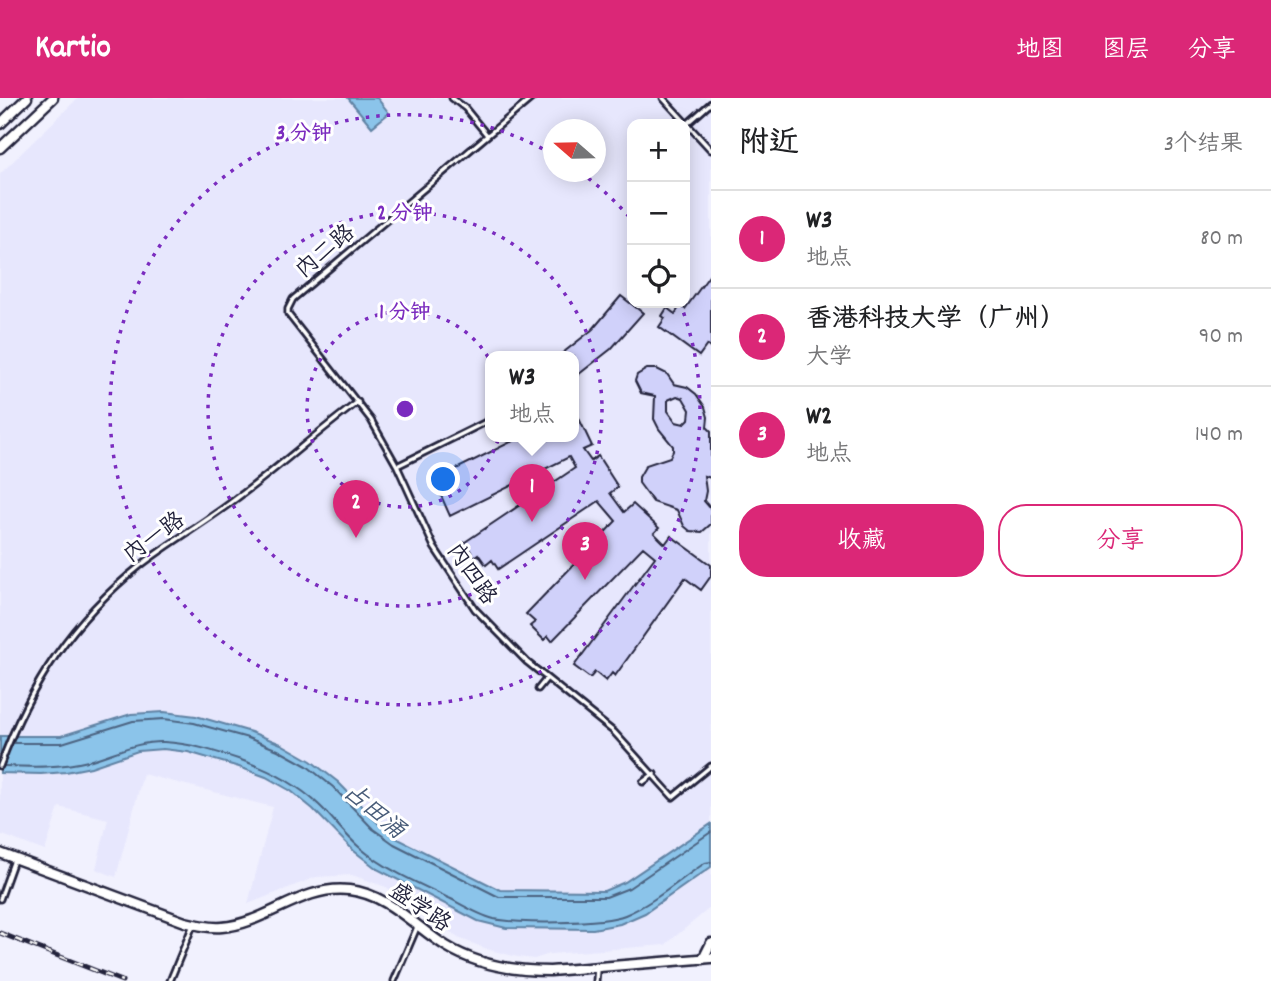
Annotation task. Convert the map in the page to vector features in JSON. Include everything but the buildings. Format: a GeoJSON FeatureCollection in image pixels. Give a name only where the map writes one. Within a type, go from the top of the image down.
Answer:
{"type":"FeatureCollection","features":[{"type":"Feature","properties":{"kind":"street"},"geometry":{"type":"LineString","coordinates":[[0,124],[27,98]]}},
{"type":"Feature","properties":{"kind":"street"},"geometry":{"type":"LineString","coordinates":[[0,148],[53,98]]}},
{"type":"Feature","properties":{"kind":"street","name":"盛学路"},"geometry":{"type":"LineString","coordinates":[[0,853],[193,924],[222,927],[246,922],[303,895],[324,890],[351,890],[375,897],[447,946],[477,960],[499,966],[525,971],[707,959]]}},
{"type":"Feature","properties":{"kind":"street"},"geometry":{"type":"LineString","coordinates":[[707,959],[711,943]]}},
{"type":"Feature","properties":{"kind":"lane"},"geometry":{"type":"LineString","coordinates":[[452,98],[465,108],[487,135]]}},
{"type":"Feature","properties":{"kind":"lane","name":"内二路"},"geometry":{"type":"LineString","coordinates":[[297,328],[288,314],[293,299],[532,98]]}},
{"type":"Feature","properties":{"kind":"lane"},"geometry":{"type":"LineString","coordinates":[[663,98],[680,119]]}},
{"type":"Feature","properties":{"kind":"lane"},"geometry":{"type":"LineString","coordinates":[[690,121],[711,103]]}},
{"type":"Feature","properties":{"kind":"lane"},"geometry":{"type":"LineString","coordinates":[[690,130],[711,150]]}},
{"type":"Feature","properties":{"kind":"lane","name":"内四路"},"geometry":{"type":"LineString","coordinates":[[297,328],[371,420],[397,466],[428,536],[460,589],[509,646],[614,732],[673,797],[711,766]]}},
{"type":"Feature","properties":{"kind":"lane","name":"内一路"},"geometry":{"type":"LineString","coordinates":[[0,766],[11,736],[44,671],[88,613],[143,564],[236,499],[358,402]]}},
{"type":"Feature","properties":{"kind":"lane"},"geometry":{"type":"LineString","coordinates":[[397,466],[485,422]]}},
{"type":"Feature","properties":{"kind":"lane"},"geometry":{"type":"LineString","coordinates":[[538,690],[547,678]]}},
{"type":"Feature","properties":{"kind":"lane"},"geometry":{"type":"LineString","coordinates":[[643,782],[654,774]]}},
{"type":"Feature","properties":{"kind":"lane"},"geometry":{"type":"LineString","coordinates":[[0,899],[15,858]]}},
{"type":"Feature","properties":{"kind":"lane"},"geometry":{"type":"LineString","coordinates":[[170,981],[193,924]]}},
{"type":"Feature","properties":{"kind":"lane"},"geometry":{"type":"LineString","coordinates":[[394,981],[418,925]]}},
{"type":"Feature","properties":{"kind":"lane"},"geometry":{"type":"LineString","coordinates":[[596,981],[598,967]]}},
{"type":"Feature","properties":{"kind":"shaded area"},"geometry":{"type":"Polygon","coordinates":[[[78,98],[711,98],[711,907],[665,945],[550,954],[534,959],[490,950],[458,938],[386,887],[352,875],[316,877],[248,904],[273,807],[143,774],[116,877],[96,869],[108,819],[59,807],[45,851],[0,834],[0,174],[78,98]]]}},
{"type":"Feature","properties":{"kind":"water"},"geometry":{"type":"Polygon","coordinates":[[[348,98],[377,98],[389,113],[372,127],[348,98]]]}},
{"type":"Feature","properties":{"kind":"water"},"geometry":{"type":"Polygon","coordinates":[[[164,712],[196,716],[281,744],[311,761],[338,782],[378,823],[398,839],[500,890],[604,891],[625,882],[711,824],[711,867],[645,913],[620,924],[593,929],[506,928],[478,921],[377,869],[354,851],[313,809],[291,791],[266,777],[239,767],[188,752],[163,749],[138,751],[91,767],[66,772],[0,773],[0,736],[61,736],[131,714],[164,712]]]}},
{"type":"Feature","properties":{"kind":"railway"},"geometry":{"type":"LineString","coordinates":[[0,933],[122,981]]}},
{"type":"Feature","properties":{"kind":"place","name":"W3"},"geometry":{"type":"Point","coordinates":[532,522]}},
{"type":"Feature","properties":{"kind":"place","name":"香港科技大学（广州）"},"geometry":{"type":"Point","coordinates":[356,538]}},
{"type":"Feature","properties":{"kind":"place","name":"W2"},"geometry":{"type":"Point","coordinates":[585,580]}},
{"type":"Feature","properties":{"kind":"water label","name":"占田涌"},"geometry":{"type":"Point","coordinates":[375,810]}}]}
